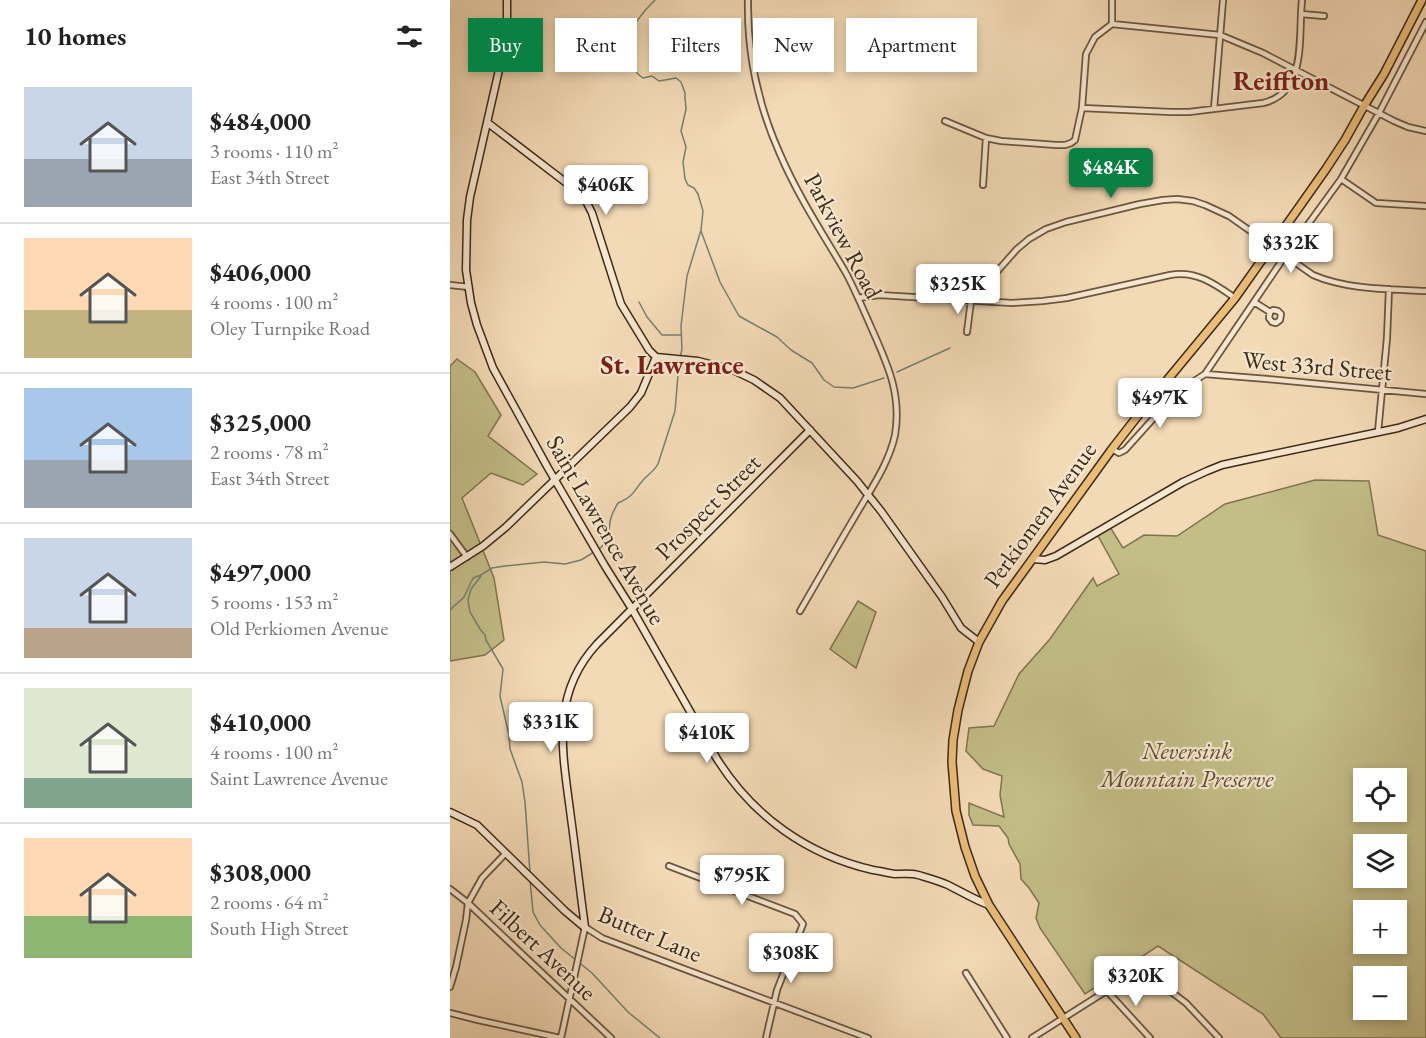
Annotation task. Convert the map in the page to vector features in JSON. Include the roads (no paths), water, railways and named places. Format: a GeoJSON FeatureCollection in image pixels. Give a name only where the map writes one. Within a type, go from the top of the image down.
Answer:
{"type":"FeatureCollection","features":[{"type":"Feature","properties":{"kind":"main road","name":"Perkiomen Avenue"},"geometry":{"type":"LineString","coordinates":[[1076,1038],[989,905],[964,847],[956,811],[952,770],[953,740],[965,683],[979,642],[998,608],[1112,449],[1235,298],[1272,246],[1345,140],[1384,74],[1422,0]]}},
{"type":"Feature","properties":{"kind":"street","name":"Saint Lawrence Avenue"},"geometry":{"type":"LineString","coordinates":[[507,0],[504,48],[470,197],[465,252],[477,325],[489,359],[555,480],[722,766],[741,792],[766,817],[796,839],[836,859],[875,870],[896,874],[914,874],[947,885],[989,905]]}},
{"type":"Feature","properties":{"kind":"street","name":"Parkview Road"},"geometry":{"type":"LineString","coordinates":[[748,0],[749,47],[754,79],[764,115],[788,171],[858,298],[887,363],[896,400],[895,435],[884,466],[800,611]]}},
{"type":"Feature","properties":{"kind":"street"},"geometry":{"type":"LineString","coordinates":[[1112,0],[1112,24]]}},
{"type":"Feature","properties":{"kind":"street"},"geometry":{"type":"LineString","coordinates":[[1214,109],[1223,0]]}},
{"type":"Feature","properties":{"kind":"street"},"geometry":{"type":"LineString","coordinates":[[1082,108],[1171,112],[1214,109],[1274,100],[1286,91],[1297,71],[1302,0]]}},
{"type":"Feature","properties":{"kind":"street"},"geometry":{"type":"LineString","coordinates":[[1301,14],[1324,16]]}},
{"type":"Feature","properties":{"kind":"street"},"geometry":{"type":"LineString","coordinates":[[1112,449],[1119,453],[1125,450],[1179,391],[1205,374],[1285,256],[1341,179],[1379,113],[1426,22]]}},
{"type":"Feature","properties":{"kind":"street"},"geometry":{"type":"LineString","coordinates":[[945,122],[986,138],[1012,142],[1065,145],[1071,143],[1075,140],[1082,108],[1086,54],[1095,38],[1112,24],[1220,35],[1263,53],[1408,127],[1426,131]]}},
{"type":"Feature","properties":{"kind":"street"},"geometry":{"type":"LineString","coordinates":[[488,123],[568,183],[585,199],[592,213],[621,304],[656,357],[710,363],[723,367],[754,380],[780,398],[857,481],[936,589],[961,628],[979,642]]}},
{"type":"Feature","properties":{"kind":"street"},"geometry":{"type":"LineString","coordinates":[[983,185],[986,138]]}},
{"type":"Feature","properties":{"kind":"street"},"geometry":{"type":"LineString","coordinates":[[1341,179],[1377,203],[1426,206]]}},
{"type":"Feature","properties":{"kind":"street"},"geometry":{"type":"LineString","coordinates":[[967,332],[971,301],[1017,249],[1040,232],[1066,222],[1150,202],[1177,199],[1193,201],[1229,216],[1322,279],[1355,286],[1426,291]]}},
{"type":"Feature","properties":{"kind":"street"},"geometry":{"type":"LineString","coordinates":[[858,298],[879,295],[1012,303],[1043,302],[1183,273],[1210,281],[1235,298]]}},
{"type":"Feature","properties":{"kind":"street"},"geometry":{"type":"LineString","coordinates":[[450,285],[469,287]]}},
{"type":"Feature","properties":{"kind":"street"},"geometry":{"type":"LineString","coordinates":[[1378,432],[1387,339],[1389,289]]}},
{"type":"Feature","properties":{"kind":"street"},"geometry":{"type":"LineString","coordinates":[[1254,302],[1270,312]]}},
{"type":"Feature","properties":{"kind":"street"},"geometry":{"type":"LineString","coordinates":[[450,567],[483,546],[506,527],[634,404],[656,357]]}},
{"type":"Feature","properties":{"kind":"street","name":"West 33rd Street"},"geometry":{"type":"LineString","coordinates":[[1205,374],[1426,394]]}},
{"type":"Feature","properties":{"kind":"street"},"geometry":{"type":"LineString","coordinates":[[1034,559],[1045,560],[1056,556],[1183,482],[1222,465],[1398,428],[1426,419]]}},
{"type":"Feature","properties":{"kind":"street","name":"Prospect Street"},"geometry":{"type":"LineString","coordinates":[[585,927],[563,750],[563,717],[570,689],[581,665],[593,649],[810,430]]}},
{"type":"Feature","properties":{"kind":"street"},"geometry":{"type":"LineString","coordinates":[[450,534],[466,557]]}},
{"type":"Feature","properties":{"kind":"street","name":"Butter Lane"},"geometry":{"type":"LineString","coordinates":[[450,812],[477,825],[565,911],[602,938],[773,1002],[856,1036],[868,1038]]}},
{"type":"Feature","properties":{"kind":"street"},"geometry":{"type":"LineString","coordinates":[[450,987],[464,932],[468,903],[482,878],[506,854]]}},
{"type":"Feature","properties":{"kind":"street"},"geometry":{"type":"LineString","coordinates":[[669,866],[795,914],[803,924],[773,1002],[766,1038]]}},
{"type":"Feature","properties":{"kind":"street","name":"Filbert Avenue"},"geometry":{"type":"LineString","coordinates":[[450,889],[468,903],[611,1038]]}},
{"type":"Feature","properties":{"kind":"street"},"geometry":{"type":"LineString","coordinates":[[450,1013],[560,1038],[585,927]]}},
{"type":"Feature","properties":{"kind":"street"},"geometry":{"type":"LineString","coordinates":[[1032,1038],[1141,969],[1186,1003],[1219,1038]]}},
{"type":"Feature","properties":{"kind":"street"},"geometry":{"type":"LineString","coordinates":[[966,973],[1007,1038]]}},
{"type":"Feature","properties":{"kind":"street"},"geometry":{"type":"LineString","coordinates":[[1107,991],[1150,1038]]}},
{"type":"Feature","properties":{"kind":"waterway"},"geometry":{"type":"LineString","coordinates":[[655,0],[633,28],[627,49],[628,59],[633,69],[643,78],[652,76],[659,81],[676,78],[681,82],[685,93],[686,109],[681,131],[686,147],[683,162],[685,179],[698,194],[703,211],[701,230],[687,276],[680,358]]}},
{"type":"Feature","properties":{"kind":"waterway"},"geometry":{"type":"LineString","coordinates":[[701,231],[720,282],[739,316],[777,337],[791,350],[812,363],[824,380],[834,387],[853,388],[884,378]]}},
{"type":"Feature","properties":{"kind":"waterway"},"geometry":{"type":"LineString","coordinates":[[639,302],[647,317],[662,335],[681,335]]}},
{"type":"Feature","properties":{"kind":"waterway"},"geometry":{"type":"LineString","coordinates":[[897,372],[950,348]]}},
{"type":"Feature","properties":{"kind":"waterway"},"geometry":{"type":"LineString","coordinates":[[598,550],[607,538],[611,517],[618,503],[631,495],[658,464],[675,411],[679,363]]}},
{"type":"Feature","properties":{"kind":"waterway"},"geometry":{"type":"LineString","coordinates":[[450,611],[464,597],[473,578],[492,568],[544,562],[565,564],[581,560],[594,552]]}},
{"type":"Feature","properties":{"kind":"waterway"},"geometry":{"type":"LineString","coordinates":[[481,576],[471,589],[468,600],[470,612],[503,669],[500,696],[510,749],[522,782],[530,873]]}},
{"type":"Feature","properties":{"kind":"waterway"},"geometry":{"type":"LineString","coordinates":[[530,880],[533,912],[540,925],[561,948],[592,973],[628,1012],[660,1038]]}},
{"type":"Feature","properties":{"kind":"district","name":"Reiffton"},"geometry":{"type":"Point","coordinates":[1281,81]}},
{"type":"Feature","properties":{"kind":"district","name":"St. Lawrence"},"geometry":{"type":"Point","coordinates":[672,365]}},
{"type":"Feature","properties":{"kind":"park label","name":"Neversink Mountain Preserve"},"geometry":{"type":"Point","coordinates":[1187,765]}}]}
